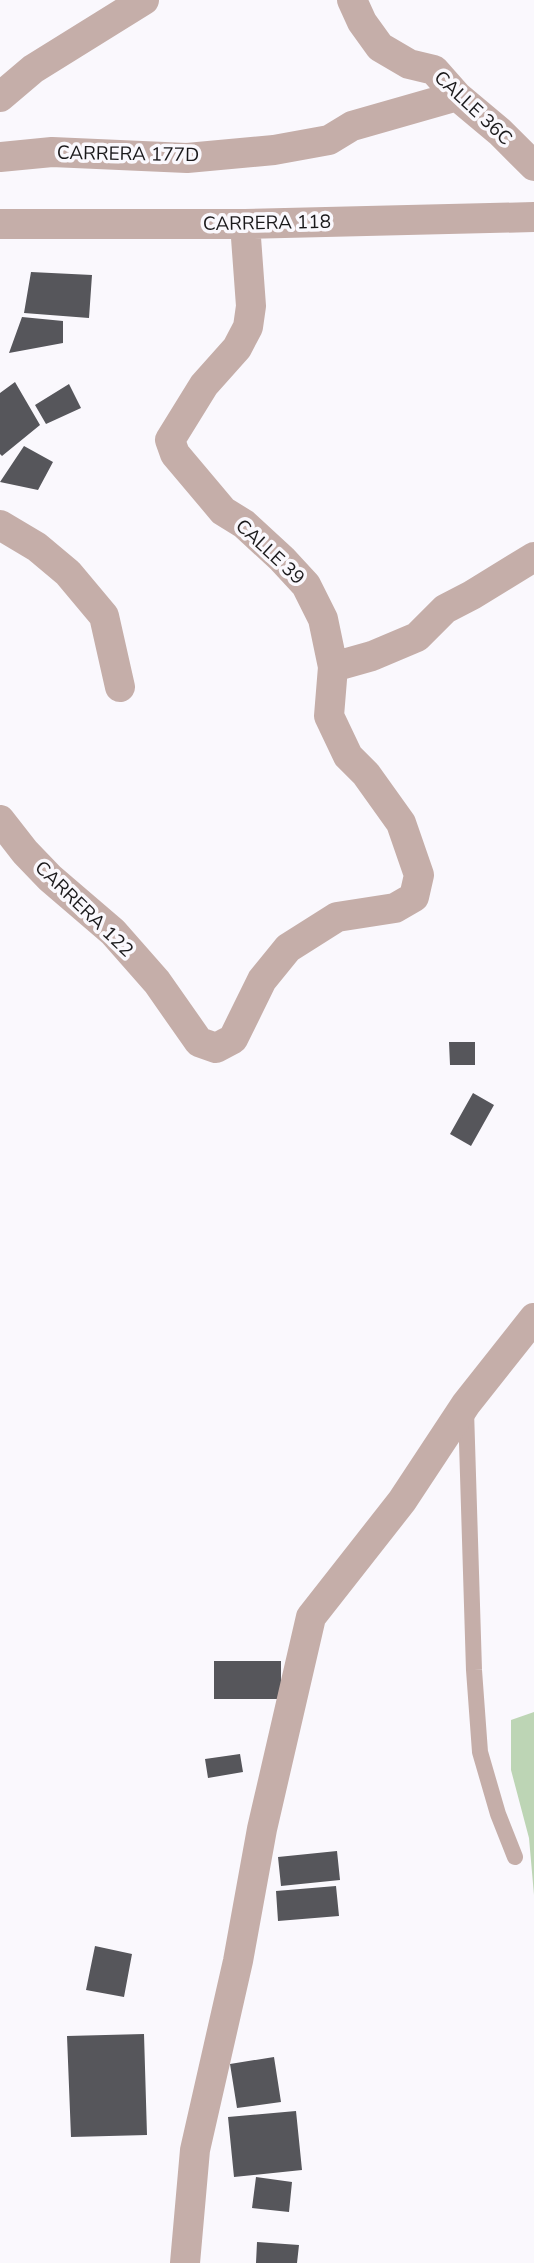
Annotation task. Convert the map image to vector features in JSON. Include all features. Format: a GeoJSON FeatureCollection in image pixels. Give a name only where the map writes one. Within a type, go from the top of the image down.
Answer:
{"type":"FeatureCollection","features":[{"type":"Feature","properties":{"kind":"street"},"geometry":{"type":"LineString","coordinates":[[0,97],[33,69],[144,0]]}},
{"type":"Feature","properties":{"kind":"street","name":"CALLE 36C"},"geometry":{"type":"LineString","coordinates":[[352,0],[362,22],[380,47],[410,64],[434,70],[457,96],[500,132],[534,166]]}},
{"type":"Feature","properties":{"kind":"street","name":"CARRERA 177D"},"geometry":{"type":"LineString","coordinates":[[0,157],[52,152],[187,158],[274,150],[328,140],[352,126],[457,96]]}},
{"type":"Feature","properties":{"kind":"street","name":"CARRERA 118"},"geometry":{"type":"LineString","coordinates":[[0,224],[245,224],[534,217]]}},
{"type":"Feature","properties":{"kind":"street","name":"CALLE 39"},"geometry":{"type":"LineString","coordinates":[[245,224],[251,306],[248,327],[237,348],[204,385],[170,440],[175,454],[223,511],[244,524],[306,585],[323,619],[333,667],[329,716],[348,756],[366,775],[401,823],[419,875],[414,897]]}},
{"type":"Feature","properties":{"kind":"street"},"geometry":{"type":"LineString","coordinates":[[0,525],[37,547],[68,573],[104,616],[120,687]]}},
{"type":"Feature","properties":{"kind":"street"},"geometry":{"type":"LineString","coordinates":[[333,667],[372,656],[417,637],[445,609],[534,557]]}},
{"type":"Feature","properties":{"kind":"street","name":"CARRERA 122"},"geometry":{"type":"LineString","coordinates":[[0,820],[25,852],[51,878],[113,932],[157,982],[199,1042],[216,1048],[233,1039],[262,980],[288,948],[337,917],[395,908],[414,897]]}},
{"type":"Feature","properties":{"kind":"street"},"geometry":{"type":"LineString","coordinates":[[185,2263],[195,2150],[238,1961],[262,1829],[311,1617],[402,1501],[466,1404],[534,1318]]}},
{"type":"Feature","properties":{"kind":"lane"},"geometry":{"type":"LineString","coordinates":[[466,1404],[474,1670],[480,1752],[498,1814],[515,1857]]}},
{"type":"Feature","properties":{"kind":"green space"},"geometry":{"type":"Polygon","coordinates":[[[534,1712],[534,1895],[529,1838],[511,1770],[511,1720],[534,1712]]]}},
{"type":"Feature","properties":{"kind":"building"},"geometry":{"type":"Polygon","coordinates":[[[31,272],[92,275],[89,318],[24,313],[31,272]]]}},
{"type":"Feature","properties":{"kind":"building"},"geometry":{"type":"Polygon","coordinates":[[[22,317],[63,321],[63,343],[9,353],[22,317]]]}},
{"type":"Feature","properties":{"kind":"building"},"geometry":{"type":"Polygon","coordinates":[[[15,382],[40,425],[2,456],[0,393],[15,382]]]}},
{"type":"Feature","properties":{"kind":"building"},"geometry":{"type":"Polygon","coordinates":[[[69,384],[81,408],[46,424],[35,405],[69,384]]]}},
{"type":"Feature","properties":{"kind":"building"},"geometry":{"type":"Polygon","coordinates":[[[24,446],[53,462],[38,490],[0,482],[24,446]]]}},
{"type":"Feature","properties":{"kind":"building"},"geometry":{"type":"Polygon","coordinates":[[[449,1042],[475,1042],[475,1065],[450,1065],[449,1042]]]}},
{"type":"Feature","properties":{"kind":"building"},"geometry":{"type":"Polygon","coordinates":[[[473,1093],[494,1105],[471,1146],[450,1134],[473,1093]]]}},
{"type":"Feature","properties":{"kind":"building"},"geometry":{"type":"Polygon","coordinates":[[[214,1661],[281,1661],[281,1699],[214,1699],[214,1661]]]}},
{"type":"Feature","properties":{"kind":"building"},"geometry":{"type":"Polygon","coordinates":[[[240,1754],[243,1772],[208,1778],[205,1759],[240,1754]]]}},
{"type":"Feature","properties":{"kind":"building"},"geometry":{"type":"Polygon","coordinates":[[[337,1851],[340,1880],[281,1886],[278,1857],[337,1851]]]}},
{"type":"Feature","properties":{"kind":"building"},"geometry":{"type":"Polygon","coordinates":[[[336,1886],[339,1916],[278,1921],[276,1891],[336,1886]]]}},
{"type":"Feature","properties":{"kind":"building"},"geometry":{"type":"Polygon","coordinates":[[[95,1946],[132,1954],[124,1997],[86,1990],[95,1946]]]}},
{"type":"Feature","properties":{"kind":"building"},"geometry":{"type":"Polygon","coordinates":[[[144,2034],[147,2135],[71,2137],[67,2036],[144,2034]]]}},
{"type":"Feature","properties":{"kind":"building"},"geometry":{"type":"Polygon","coordinates":[[[274,2057],[281,2102],[237,2108],[230,2064],[274,2057]]]}},
{"type":"Feature","properties":{"kind":"building"},"geometry":{"type":"Polygon","coordinates":[[[296,2111],[302,2170],[234,2177],[228,2117],[296,2111]]]}},
{"type":"Feature","properties":{"kind":"building"},"geometry":{"type":"Polygon","coordinates":[[[256,2177],[292,2182],[289,2212],[252,2208],[256,2177]]]}},
{"type":"Feature","properties":{"kind":"building"},"geometry":{"type":"Polygon","coordinates":[[[257,2242],[299,2245],[297,2263],[256,2263],[257,2242]]]}}]}
